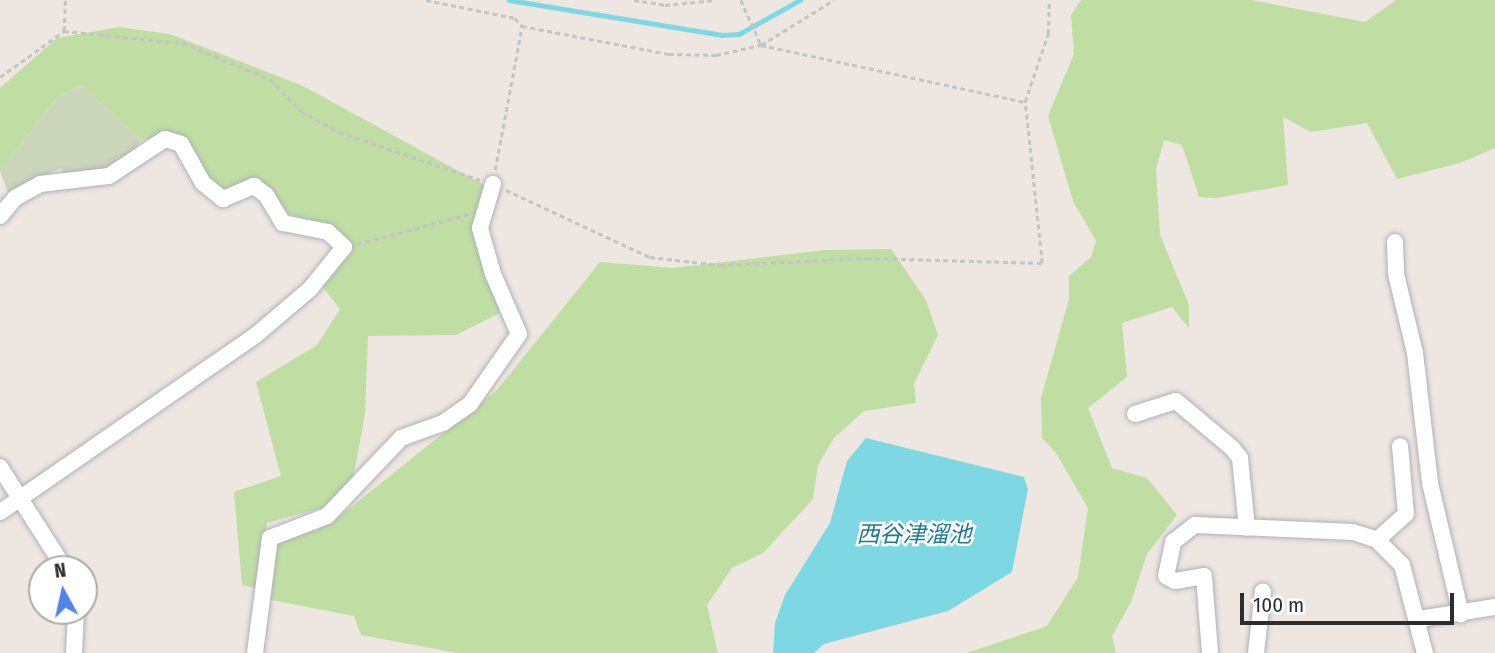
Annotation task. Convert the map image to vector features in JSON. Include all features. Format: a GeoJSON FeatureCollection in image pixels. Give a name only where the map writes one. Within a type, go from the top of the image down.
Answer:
{"type":"FeatureCollection","features":[{"type":"Feature","properties":{"kind":"street"},"geometry":{"type":"LineString","coordinates":[[0,216],[15,198],[40,184],[108,176],[165,139],[181,144],[204,183],[223,199],[254,186],[266,195],[283,223],[328,232],[344,247],[310,289],[256,335],[135,415],[22,499],[0,512]]}},
{"type":"Feature","properties":{"kind":"street"},"geometry":{"type":"LineString","coordinates":[[255,653],[270,538],[327,516],[401,438],[443,423],[470,404],[519,334],[493,274],[480,228],[493,184]]}},
{"type":"Feature","properties":{"kind":"street"},"geometry":{"type":"LineString","coordinates":[[1395,242],[1396,274],[1415,353],[1430,483],[1461,614]]}},
{"type":"Feature","properties":{"kind":"street"},"geometry":{"type":"LineString","coordinates":[[1135,414],[1176,401],[1232,448],[1240,458],[1247,528]]}},
{"type":"Feature","properties":{"kind":"street"},"geometry":{"type":"LineString","coordinates":[[1377,540],[1406,514],[1400,446]]}},
{"type":"Feature","properties":{"kind":"street"},"geometry":{"type":"LineString","coordinates":[[0,467],[56,555]]}},
{"type":"Feature","properties":{"kind":"street"},"geometry":{"type":"LineString","coordinates":[[1210,653],[1204,576],[1175,581],[1166,576],[1173,542],[1195,525],[1353,532],[1377,540],[1402,565],[1419,620],[1424,653]]}},
{"type":"Feature","properties":{"kind":"street"},"geometry":{"type":"LineString","coordinates":[[1256,653],[1263,591]]}},
{"type":"Feature","properties":{"kind":"street"},"geometry":{"type":"LineString","coordinates":[[1419,620],[1495,607]]}},
{"type":"Feature","properties":{"kind":"street"},"geometry":{"type":"LineString","coordinates":[[74,653],[75,625]]}},
{"type":"Feature","properties":{"kind":"path"},"geometry":{"type":"LineString","coordinates":[[64,31],[65,0]]}},
{"type":"Feature","properties":{"kind":"path"},"geometry":{"type":"LineString","coordinates":[[426,0],[515,18],[522,26],[669,54],[716,55],[761,45],[834,0]]}},
{"type":"Feature","properties":{"kind":"path"},"geometry":{"type":"LineString","coordinates":[[634,0],[665,5],[716,0]]}},
{"type":"Feature","properties":{"kind":"path"},"geometry":{"type":"LineString","coordinates":[[741,0],[761,45]]}},
{"type":"Feature","properties":{"kind":"path"},"geometry":{"type":"LineString","coordinates":[[0,77],[64,31],[183,43],[270,79],[301,111],[339,132],[493,184],[650,257],[720,264],[867,258],[1042,263],[1025,102],[1048,34],[1049,0]]}},
{"type":"Feature","properties":{"kind":"path"},"geometry":{"type":"LineString","coordinates":[[493,184],[522,26]]}},
{"type":"Feature","properties":{"kind":"path"},"geometry":{"type":"LineString","coordinates":[[761,45],[1025,102]]}},
{"type":"Feature","properties":{"kind":"path"},"geometry":{"type":"LineString","coordinates":[[344,247],[470,213]]}},
{"type":"Feature","properties":{"kind":"green space"},"geometry":{"type":"Polygon","coordinates":[[[1081,0],[1251,0],[1365,22],[1396,0],[1495,0],[1495,148],[1460,163],[1397,179],[1367,123],[1311,132],[1283,117],[1288,185],[1217,198],[1199,197],[1182,145],[1164,140],[1156,169],[1160,235],[1189,305],[1189,328],[1172,307],[1122,323],[1127,377],[1088,408],[1112,468],[1147,478],[1177,515],[1147,554],[1131,602],[1112,636],[1116,653],[967,653],[1047,626],[1078,577],[1088,508],[1056,453],[1042,438],[1041,398],[1069,299],[1069,276],[1091,257],[1096,241],[1073,201],[1048,116],[1074,54],[1071,15],[1081,0]]]}},
{"type":"Feature","properties":{"kind":"green space"},"geometry":{"type":"Polygon","coordinates":[[[119,27],[170,34],[303,86],[486,186],[476,231],[500,313],[456,335],[368,336],[365,414],[352,485],[332,505],[267,523],[255,588],[242,585],[234,492],[281,476],[256,382],[317,345],[340,309],[321,285],[353,251],[340,231],[289,214],[260,179],[226,190],[208,180],[188,141],[172,133],[141,140],[82,86],[58,96],[0,171],[0,88],[57,38],[119,27]]]}},
{"type":"Feature","properties":{"kind":"green space"},"geometry":{"type":"Polygon","coordinates":[[[82,86],[141,140],[129,158],[106,171],[67,179],[61,168],[21,186],[10,197],[0,171],[58,96],[82,86]]]}},
{"type":"Feature","properties":{"kind":"green space"},"geometry":{"type":"Polygon","coordinates":[[[891,249],[926,300],[938,335],[914,384],[916,403],[864,411],[834,438],[818,465],[813,499],[763,553],[732,568],[707,605],[718,653],[457,653],[361,635],[354,616],[271,600],[277,544],[330,524],[497,390],[600,262],[673,268],[825,250],[891,249]]]}},
{"type":"Feature","properties":{"kind":"water","name":"西谷津溜池"},"geometry":{"type":"Polygon","coordinates":[[[866,438],[1024,477],[1028,489],[1012,572],[948,611],[824,644],[814,653],[773,653],[775,623],[785,595],[830,523],[847,461],[866,438]]]}},
{"type":"Feature","properties":{"kind":"waterway"},"geometry":{"type":"LineString","coordinates":[[509,0],[722,35],[739,34],[800,0]]}}]}
